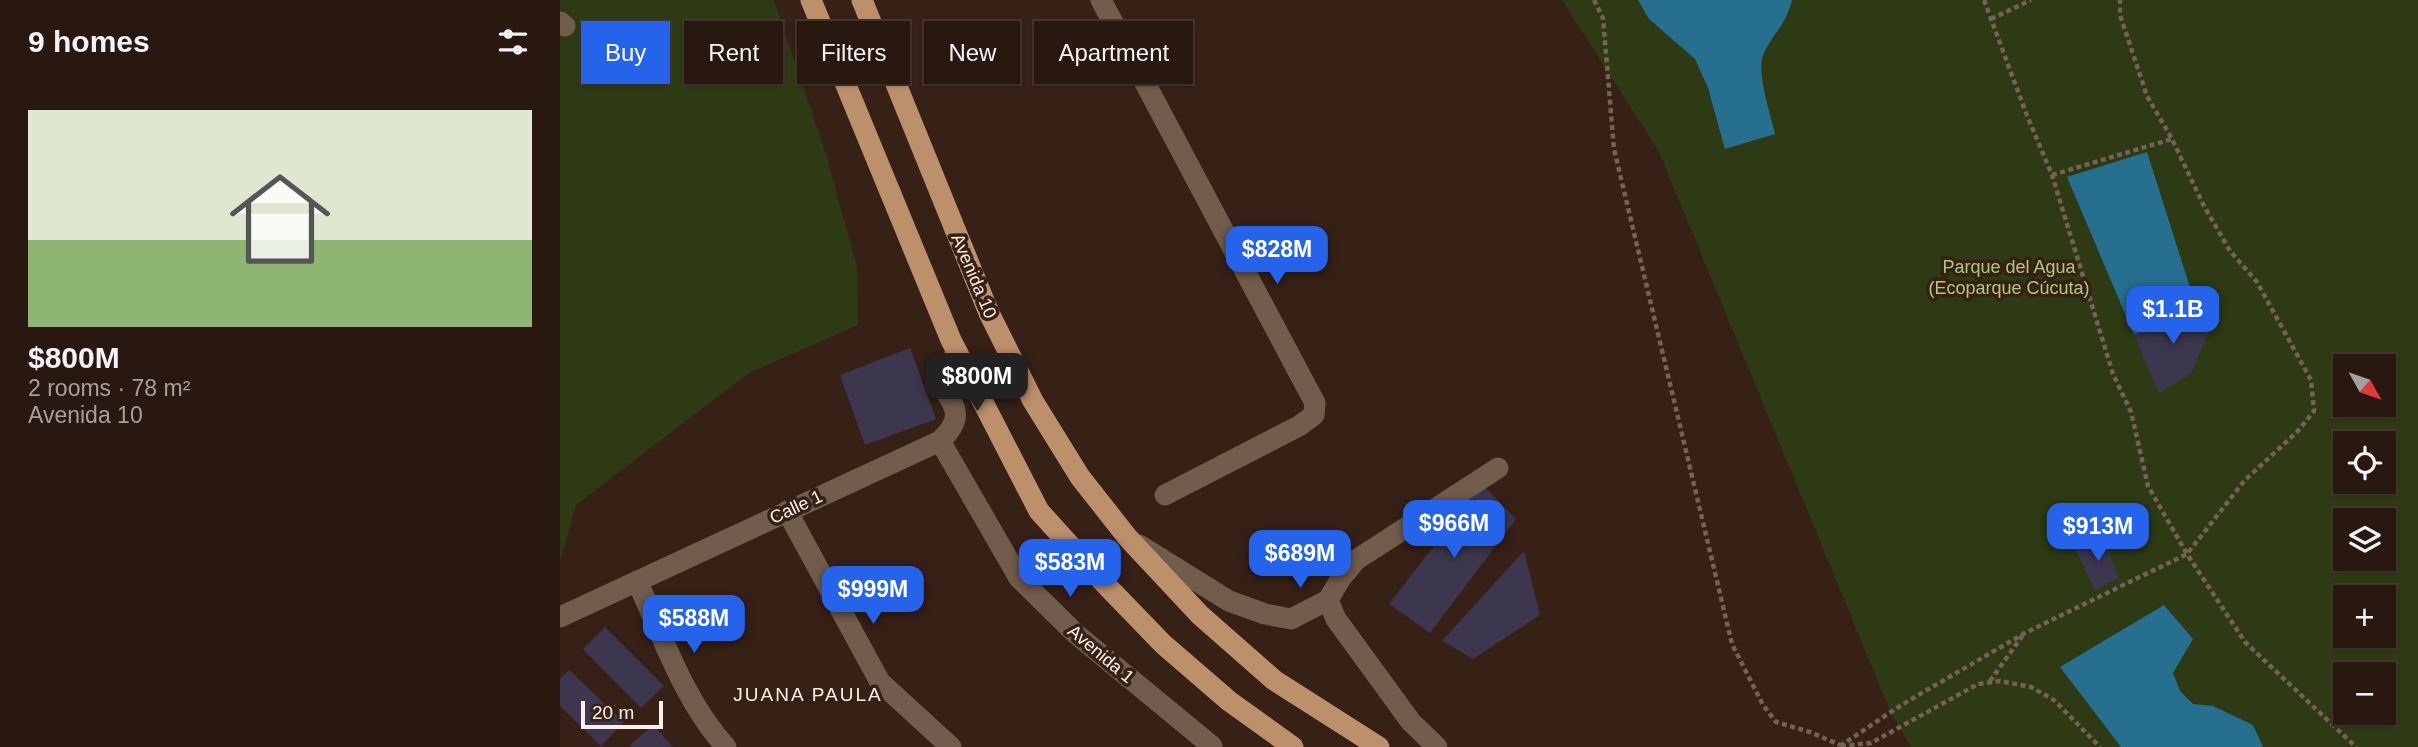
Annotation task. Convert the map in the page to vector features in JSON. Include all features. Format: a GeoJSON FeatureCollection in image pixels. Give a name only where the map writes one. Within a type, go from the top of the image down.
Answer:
{"type":"FeatureCollection","features":[{"type":"Feature","properties":{"kind":"main road"},"geometry":{"type":"LineString","coordinates":[[811,0],[957,354],[1039,511],[1163,644],[1229,701],[1293,747]]}},
{"type":"Feature","properties":{"kind":"main road","name":"Avenida 10"},"geometry":{"type":"LineString","coordinates":[[862,0],[989,313],[1033,401],[1080,477],[1128,538],[1200,615],[1274,680],[1378,747]]}},
{"type":"Feature","properties":{"kind":"street"},"geometry":{"type":"LineString","coordinates":[[1101,0],[1315,403],[1314,415],[1298,426],[1165,495]]}},
{"type":"Feature","properties":{"kind":"street"},"geometry":{"type":"LineString","coordinates":[[940,441],[951,431],[956,420],[955,410],[941,382],[941,373],[957,354]]}},
{"type":"Feature","properties":{"kind":"street","name":"Calle 1"},"geometry":{"type":"LineString","coordinates":[[560,617],[940,441]]}},
{"type":"Feature","properties":{"kind":"street","name":"Avenida 1"},"geometry":{"type":"LineString","coordinates":[[940,441],[1019,578],[1076,634],[1212,746]]}},
{"type":"Feature","properties":{"kind":"street"},"geometry":{"type":"LineString","coordinates":[[1128,538],[1229,601],[1265,614],[1291,619],[1328,600],[1356,560],[1498,468]]}},
{"type":"Feature","properties":{"kind":"street"},"geometry":{"type":"LineString","coordinates":[[787,511],[880,682],[951,747]]}},
{"type":"Feature","properties":{"kind":"street"},"geometry":{"type":"LineString","coordinates":[[638,581],[689,695],[726,747]]}},
{"type":"Feature","properties":{"kind":"street"},"geometry":{"type":"LineString","coordinates":[[1328,600],[1336,619],[1411,722],[1437,747]]}},
{"type":"Feature","properties":{"kind":"path"},"geometry":{"type":"LineString","coordinates":[[1594,0],[1604,18],[1614,149],[1732,644],[1763,705],[1776,722],[1810,732],[1841,746],[1871,743],[1978,684],[2000,681],[2031,687],[2054,700],[2101,747]]}},
{"type":"Feature","properties":{"kind":"path"},"geometry":{"type":"LineString","coordinates":[[1984,0],[2052,175],[2113,374],[2131,412],[2148,486],[2187,554],[2245,642],[2356,747]]}},
{"type":"Feature","properties":{"kind":"path"},"geometry":{"type":"LineString","coordinates":[[1991,19],[2032,0]]}},
{"type":"Feature","properties":{"kind":"path"},"geometry":{"type":"LineString","coordinates":[[1841,746],[1903,704],[2025,633],[2187,554],[2245,480],[2297,432],[2314,411],[2311,380],[2257,282],[2230,251],[2204,206],[2172,139],[2147,96],[2120,15],[2120,0]]}},
{"type":"Feature","properties":{"kind":"path"},"geometry":{"type":"LineString","coordinates":[[2052,175],[2172,139]]}},
{"type":"Feature","properties":{"kind":"path"},"geometry":{"type":"LineString","coordinates":[[1989,682],[2025,633]]}},
{"type":"Feature","properties":{"kind":"green space"},"geometry":{"type":"Polygon","coordinates":[[[560,0],[774,0],[781,21],[684,21],[684,84],[783,84],[783,27],[797,68],[797,84],[802,84],[826,154],[857,267],[858,325],[749,373],[576,505],[560,561],[560,0]]]}},
{"type":"Feature","properties":{"kind":"green space","name":"Parque del Agua (Ecoparque Cúcuta)"},"geometry":{"type":"Polygon","coordinates":[[[1562,0],[2418,0],[2418,747],[1911,747],[1891,713],[1659,152],[1562,0]]]}},
{"type":"Feature","properties":{"kind":"water"},"geometry":{"type":"Polygon","coordinates":[[[1638,0],[1792,0],[1762,61],[1762,81],[1775,134],[1725,149],[1708,88],[1695,59],[1649,19],[1638,0]]]}},
{"type":"Feature","properties":{"kind":"water"},"geometry":{"type":"Polygon","coordinates":[[[2147,152],[2195,303],[2134,335],[2067,177],[2147,152]]]}},
{"type":"Feature","properties":{"kind":"water"},"geometry":{"type":"Polygon","coordinates":[[[2164,605],[2193,639],[2173,673],[2180,691],[2193,704],[2213,706],[2253,725],[2263,747],[2121,747],[2060,667],[2164,605]]]}},
{"type":"Feature","properties":{"kind":"building"},"geometry":{"type":"Polygon","coordinates":[[[2195,303],[2208,333],[2191,374],[2159,393],[2134,335],[2195,303]]]}},
{"type":"Feature","properties":{"kind":"building"},"geometry":{"type":"Polygon","coordinates":[[[910,348],[936,419],[865,445],[840,375],[910,348]]]}},
{"type":"Feature","properties":{"kind":"building"},"geometry":{"type":"Polygon","coordinates":[[[1482,484],[1516,519],[1430,633],[1389,604],[1482,484]]]}},
{"type":"Feature","properties":{"kind":"building"},"geometry":{"type":"Polygon","coordinates":[[[2103,536],[2119,578],[2095,590],[2075,549],[2103,536]]]}},
{"type":"Feature","properties":{"kind":"building"},"geometry":{"type":"Polygon","coordinates":[[[1524,551],[1540,615],[1473,659],[1442,641],[1524,551]]]}},
{"type":"Feature","properties":{"kind":"building"},"geometry":{"type":"Polygon","coordinates":[[[605,627],[664,686],[641,708],[583,649],[605,627]]]}},
{"type":"Feature","properties":{"kind":"building"},"geometry":{"type":"Polygon","coordinates":[[[569,670],[624,722],[601,746],[560,706],[560,679],[569,670]]]}},
{"type":"Feature","properties":{"kind":"building"},"geometry":{"type":"Polygon","coordinates":[[[653,725],[673,747],[630,745],[653,725]]]}},
{"type":"Feature","properties":{"kind":"district","name":"JUANA PAULA"},"geometry":{"type":"Point","coordinates":[808,694]}}]}
